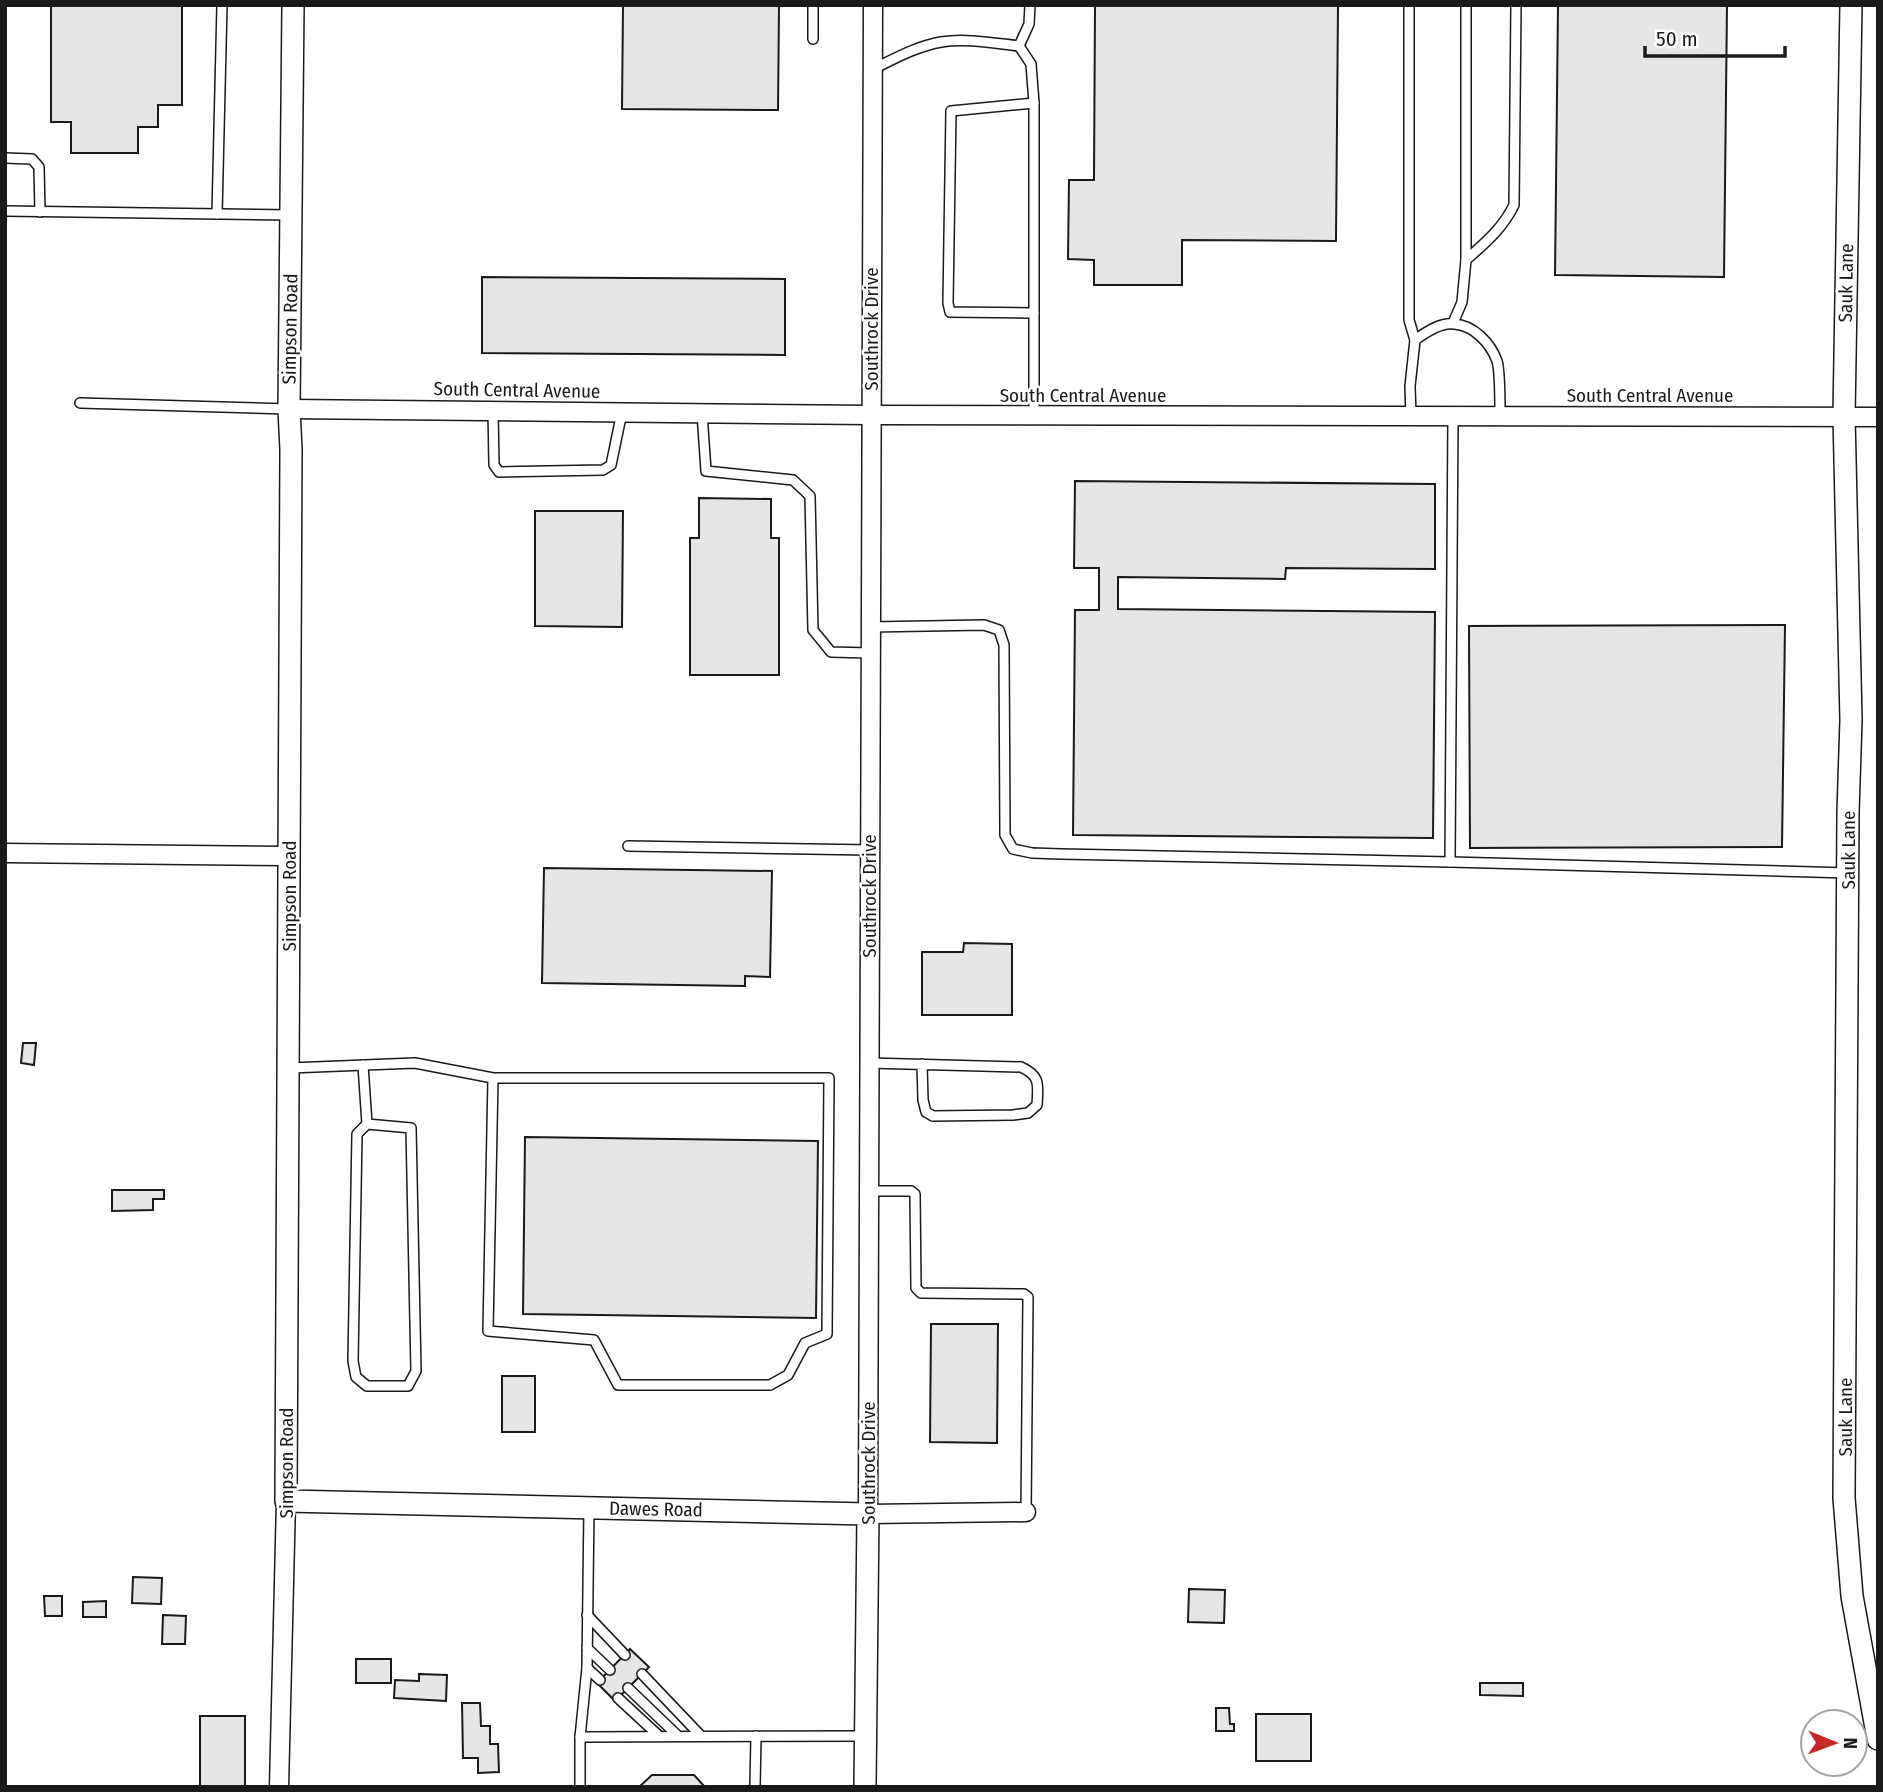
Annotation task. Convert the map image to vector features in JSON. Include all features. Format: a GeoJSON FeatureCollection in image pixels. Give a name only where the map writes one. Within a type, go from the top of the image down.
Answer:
{"type":"FeatureCollection","features":[{"type":"Feature","properties":{"kind":"street","name":"Simpson Road"},"geometry":{"type":"LineString","coordinates":[[279,1787],[286,1501],[289,409],[293,5]]}},
{"type":"Feature","properties":{"kind":"street","name":"Southrock Drive"},"geometry":{"type":"LineString","coordinates":[[865,1787],[873,5]]}},
{"type":"Feature","properties":{"kind":"street","name":"Sauk Lane"},"geometry":{"type":"LineString","coordinates":[[1851,5],[1844,416],[1851,720],[1844,1498],[1852,1596],[1874,1692],[1878,1739]]}},
{"type":"Feature","properties":{"kind":"street","name":"South Central Avenue"},"geometry":{"type":"LineString","coordinates":[[289,409],[871,415],[1878,416]]}},
{"type":"Feature","properties":{"kind":"street"},"geometry":{"type":"LineString","coordinates":[[5,853],[289,856]]}},
{"type":"Feature","properties":{"kind":"street","name":"Dawes Road"},"geometry":{"type":"LineString","coordinates":[[286,1501],[868,1514],[1026,1512]]}},
{"type":"Feature","properties":{"kind":"lane"},"geometry":{"type":"LineString","coordinates":[[217,214],[222,5]]}},
{"type":"Feature","properties":{"kind":"lane"},"geometry":{"type":"LineString","coordinates":[[813,5],[813,39]]}},
{"type":"Feature","properties":{"kind":"lane"},"geometry":{"type":"LineString","coordinates":[[1018,46],[1029,24],[1030,5]]}},
{"type":"Feature","properties":{"kind":"lane"},"geometry":{"type":"LineString","coordinates":[[1409,5],[1409,320],[1415,340],[1410,386],[1411,416]]}},
{"type":"Feature","properties":{"kind":"lane"},"geometry":{"type":"LineString","coordinates":[[1453,323],[1462,302],[1466,260],[1466,5]]}},
{"type":"Feature","properties":{"kind":"lane"},"geometry":{"type":"LineString","coordinates":[[1466,260],[1493,236],[1509,217],[1514,205],[1516,5]]}},
{"type":"Feature","properties":{"kind":"lane"},"geometry":{"type":"LineString","coordinates":[[873,69],[906,53],[940,42],[983,41],[1018,46],[1031,64],[1034,103],[1034,415]]}},
{"type":"Feature","properties":{"kind":"lane"},"geometry":{"type":"LineString","coordinates":[[1034,103],[951,111],[948,303],[950,312],[1034,313]]}},
{"type":"Feature","properties":{"kind":"lane"},"geometry":{"type":"LineString","coordinates":[[5,158],[32,159],[39,167],[40,212]]}},
{"type":"Feature","properties":{"kind":"lane"},"geometry":{"type":"LineString","coordinates":[[5,211],[291,215]]}},
{"type":"Feature","properties":{"kind":"lane"},"geometry":{"type":"LineString","coordinates":[[1415,340],[1429,330],[1453,323],[1470,328],[1485,340],[1498,363],[1500,416]]}},
{"type":"Feature","properties":{"kind":"lane"},"geometry":{"type":"LineString","coordinates":[[80,404],[289,409]]}},
{"type":"Feature","properties":{"kind":"lane"},"geometry":{"type":"LineString","coordinates":[[493,410],[494,465],[499,472],[603,470],[611,465],[622,412]]}},
{"type":"Feature","properties":{"kind":"lane"},"geometry":{"type":"LineString","coordinates":[[702,413],[706,471],[793,480],[810,496],[813,630],[831,652],[870,653]]}},
{"type":"Feature","properties":{"kind":"lane"},"geometry":{"type":"LineString","coordinates":[[1450,862],[1453,416]]}},
{"type":"Feature","properties":{"kind":"lane"},"geometry":{"type":"LineString","coordinates":[[870,627],[984,625],[999,630],[1004,645],[1005,835],[1013,849],[1051,854],[1848,873]]}},
{"type":"Feature","properties":{"kind":"lane"},"geometry":{"type":"LineString","coordinates":[[628,846],[870,850]]}},
{"type":"Feature","properties":{"kind":"lane"},"geometry":{"type":"LineString","coordinates":[[288,1068],[415,1063],[493,1078],[829,1078],[827,1334],[805,1343],[788,1375],[770,1385],[618,1385],[594,1340],[488,1331],[493,1078]]}},
{"type":"Feature","properties":{"kind":"lane"},"geometry":{"type":"LineString","coordinates":[[869,1063],[922,1064],[1021,1067],[1032,1072],[1038,1082],[1037,1105],[1028,1113],[1013,1115],[933,1116],[926,1112],[923,1100],[922,1064]]}},
{"type":"Feature","properties":{"kind":"lane"},"geometry":{"type":"LineString","coordinates":[[363,1065],[367,1124],[357,1134],[354,1369],[356,1377],[367,1385],[408,1386],[416,1371],[411,1128],[367,1124]]}},
{"type":"Feature","properties":{"kind":"lane"},"geometry":{"type":"LineString","coordinates":[[869,1191],[911,1191],[915,1194],[916,1288],[921,1293],[1024,1294],[1028,1297],[1026,1512]]}},
{"type":"Feature","properties":{"kind":"lane"},"geometry":{"type":"LineString","coordinates":[[579,1787],[580,1737],[587,1668],[589,1508]]}},
{"type":"Feature","properties":{"kind":"lane"},"geometry":{"type":"LineString","coordinates":[[587,1615],[625,1655]]}},
{"type":"Feature","properties":{"kind":"lane"},"geometry":{"type":"LineString","coordinates":[[587,1648],[610,1670]]}},
{"type":"Feature","properties":{"kind":"lane"},"geometry":{"type":"LineString","coordinates":[[587,1668],[600,1680]]}},
{"type":"Feature","properties":{"kind":"lane"},"geometry":{"type":"LineString","coordinates":[[642,1674],[701,1736]]}},
{"type":"Feature","properties":{"kind":"lane"},"geometry":{"type":"LineString","coordinates":[[628,1688],[678,1736]]}},
{"type":"Feature","properties":{"kind":"lane"},"geometry":{"type":"LineString","coordinates":[[618,1698],[659,1736]]}},
{"type":"Feature","properties":{"kind":"lane"},"geometry":{"type":"LineString","coordinates":[[755,1787],[756,1736]]}},
{"type":"Feature","properties":{"kind":"lane"},"geometry":{"type":"LineString","coordinates":[[580,1737],[865,1736]]}},
{"type":"Feature","properties":{"kind":"building"},"geometry":{"type":"Polygon","coordinates":[[[51,5],[182,5],[182,105],[158,105],[158,127],[138,127],[138,153],[71,153],[71,122],[51,122],[51,5]]]}},
{"type":"Feature","properties":{"kind":"building"},"geometry":{"type":"Polygon","coordinates":[[[623,5],[779,5],[778,110],[622,109],[623,5]]]}},
{"type":"Feature","properties":{"kind":"building"},"geometry":{"type":"Polygon","coordinates":[[[1095,5],[1338,5],[1336,241],[1182,240],[1182,285],[1094,285],[1094,260],[1068,259],[1069,180],[1094,180],[1095,5]]]}},
{"type":"Feature","properties":{"kind":"building"},"geometry":{"type":"Polygon","coordinates":[[[1558,5],[1727,5],[1724,277],[1555,275],[1558,5]]]}},
{"type":"Feature","properties":{"kind":"building"},"geometry":{"type":"Polygon","coordinates":[[[482,277],[785,279],[785,355],[482,353],[482,277]]]}},
{"type":"Feature","properties":{"kind":"building"},"geometry":{"type":"Polygon","coordinates":[[[1075,481],[1435,484],[1435,569],[1286,568],[1285,579],[1118,577],[1118,609],[1435,612],[1433,838],[1073,835],[1075,610],[1099,610],[1099,568],[1074,568],[1075,481]]]}},
{"type":"Feature","properties":{"kind":"building"},"geometry":{"type":"Polygon","coordinates":[[[699,498],[771,499],[771,538],[779,538],[779,675],[690,675],[690,538],[699,538],[699,498]]]}},
{"type":"Feature","properties":{"kind":"building"},"geometry":{"type":"Polygon","coordinates":[[[535,511],[623,511],[622,627],[535,626],[535,511]]]}},
{"type":"Feature","properties":{"kind":"building"},"geometry":{"type":"Polygon","coordinates":[[[1785,625],[1782,847],[1470,848],[1469,626],[1785,625]]]}},
{"type":"Feature","properties":{"kind":"building"},"geometry":{"type":"Polygon","coordinates":[[[544,868],[772,871],[770,977],[745,976],[745,986],[542,983],[544,868]]]}},
{"type":"Feature","properties":{"kind":"building"},"geometry":{"type":"Polygon","coordinates":[[[964,943],[1012,944],[1012,1015],[922,1015],[922,952],[963,952],[964,943]]]}},
{"type":"Feature","properties":{"kind":"building"},"geometry":{"type":"Polygon","coordinates":[[[23,1043],[36,1043],[34,1065],[21,1063],[23,1043]]]}},
{"type":"Feature","properties":{"kind":"building"},"geometry":{"type":"Polygon","coordinates":[[[525,1137],[818,1141],[816,1318],[523,1314],[525,1137]]]}},
{"type":"Feature","properties":{"kind":"building"},"geometry":{"type":"Polygon","coordinates":[[[112,1190],[164,1190],[164,1199],[153,1199],[153,1210],[112,1211],[112,1190]]]}},
{"type":"Feature","properties":{"kind":"building"},"geometry":{"type":"Polygon","coordinates":[[[931,1324],[998,1324],[997,1443],[930,1442],[931,1324]]]}},
{"type":"Feature","properties":{"kind":"building"},"geometry":{"type":"Polygon","coordinates":[[[502,1376],[535,1376],[535,1432],[502,1432],[502,1376]]]}},
{"type":"Feature","properties":{"kind":"building"},"geometry":{"type":"Polygon","coordinates":[[[133,1577],[162,1578],[161,1604],[132,1603],[133,1577]]]}},
{"type":"Feature","properties":{"kind":"building"},"geometry":{"type":"Polygon","coordinates":[[[1189,1589],[1225,1590],[1224,1623],[1188,1622],[1189,1589]]]}},
{"type":"Feature","properties":{"kind":"building"},"geometry":{"type":"Polygon","coordinates":[[[44,1596],[62,1596],[62,1616],[45,1616],[44,1596]]]}},
{"type":"Feature","properties":{"kind":"building"},"geometry":{"type":"Polygon","coordinates":[[[106,1601],[106,1617],[83,1617],[83,1602],[106,1601]]]}},
{"type":"Feature","properties":{"kind":"building"},"geometry":{"type":"Polygon","coordinates":[[[163,1615],[186,1616],[185,1644],[162,1644],[163,1615]]]}},
{"type":"Feature","properties":{"kind":"building"},"geometry":{"type":"Polygon","coordinates":[[[630,1649],[649,1667],[615,1701],[597,1683],[630,1649]]]}},
{"type":"Feature","properties":{"kind":"building"},"geometry":{"type":"Polygon","coordinates":[[[356,1659],[391,1659],[391,1683],[356,1683],[356,1659]]]}},
{"type":"Feature","properties":{"kind":"building"},"geometry":{"type":"Polygon","coordinates":[[[419,1674],[447,1675],[446,1701],[394,1698],[395,1680],[419,1681],[419,1674]]]}},
{"type":"Feature","properties":{"kind":"building"},"geometry":{"type":"Polygon","coordinates":[[[1480,1683],[1523,1683],[1523,1696],[1480,1695],[1480,1683]]]}},
{"type":"Feature","properties":{"kind":"building"},"geometry":{"type":"Polygon","coordinates":[[[462,1703],[480,1703],[481,1726],[490,1726],[490,1744],[498,1744],[499,1772],[478,1773],[478,1758],[463,1758],[462,1703]]]}},
{"type":"Feature","properties":{"kind":"building"},"geometry":{"type":"Polygon","coordinates":[[[1216,1708],[1229,1708],[1230,1724],[1234,1724],[1234,1731],[1216,1731],[1216,1708]]]}},
{"type":"Feature","properties":{"kind":"building"},"geometry":{"type":"Polygon","coordinates":[[[1256,1714],[1311,1714],[1311,1761],[1256,1761],[1256,1714]]]}},
{"type":"Feature","properties":{"kind":"building"},"geometry":{"type":"Polygon","coordinates":[[[200,1716],[245,1716],[245,1787],[200,1787],[200,1716]]]}},
{"type":"Feature","properties":{"kind":"building"},"geometry":{"type":"Polygon","coordinates":[[[652,1775],[694,1775],[705,1787],[639,1787],[652,1775]]]}}]}
